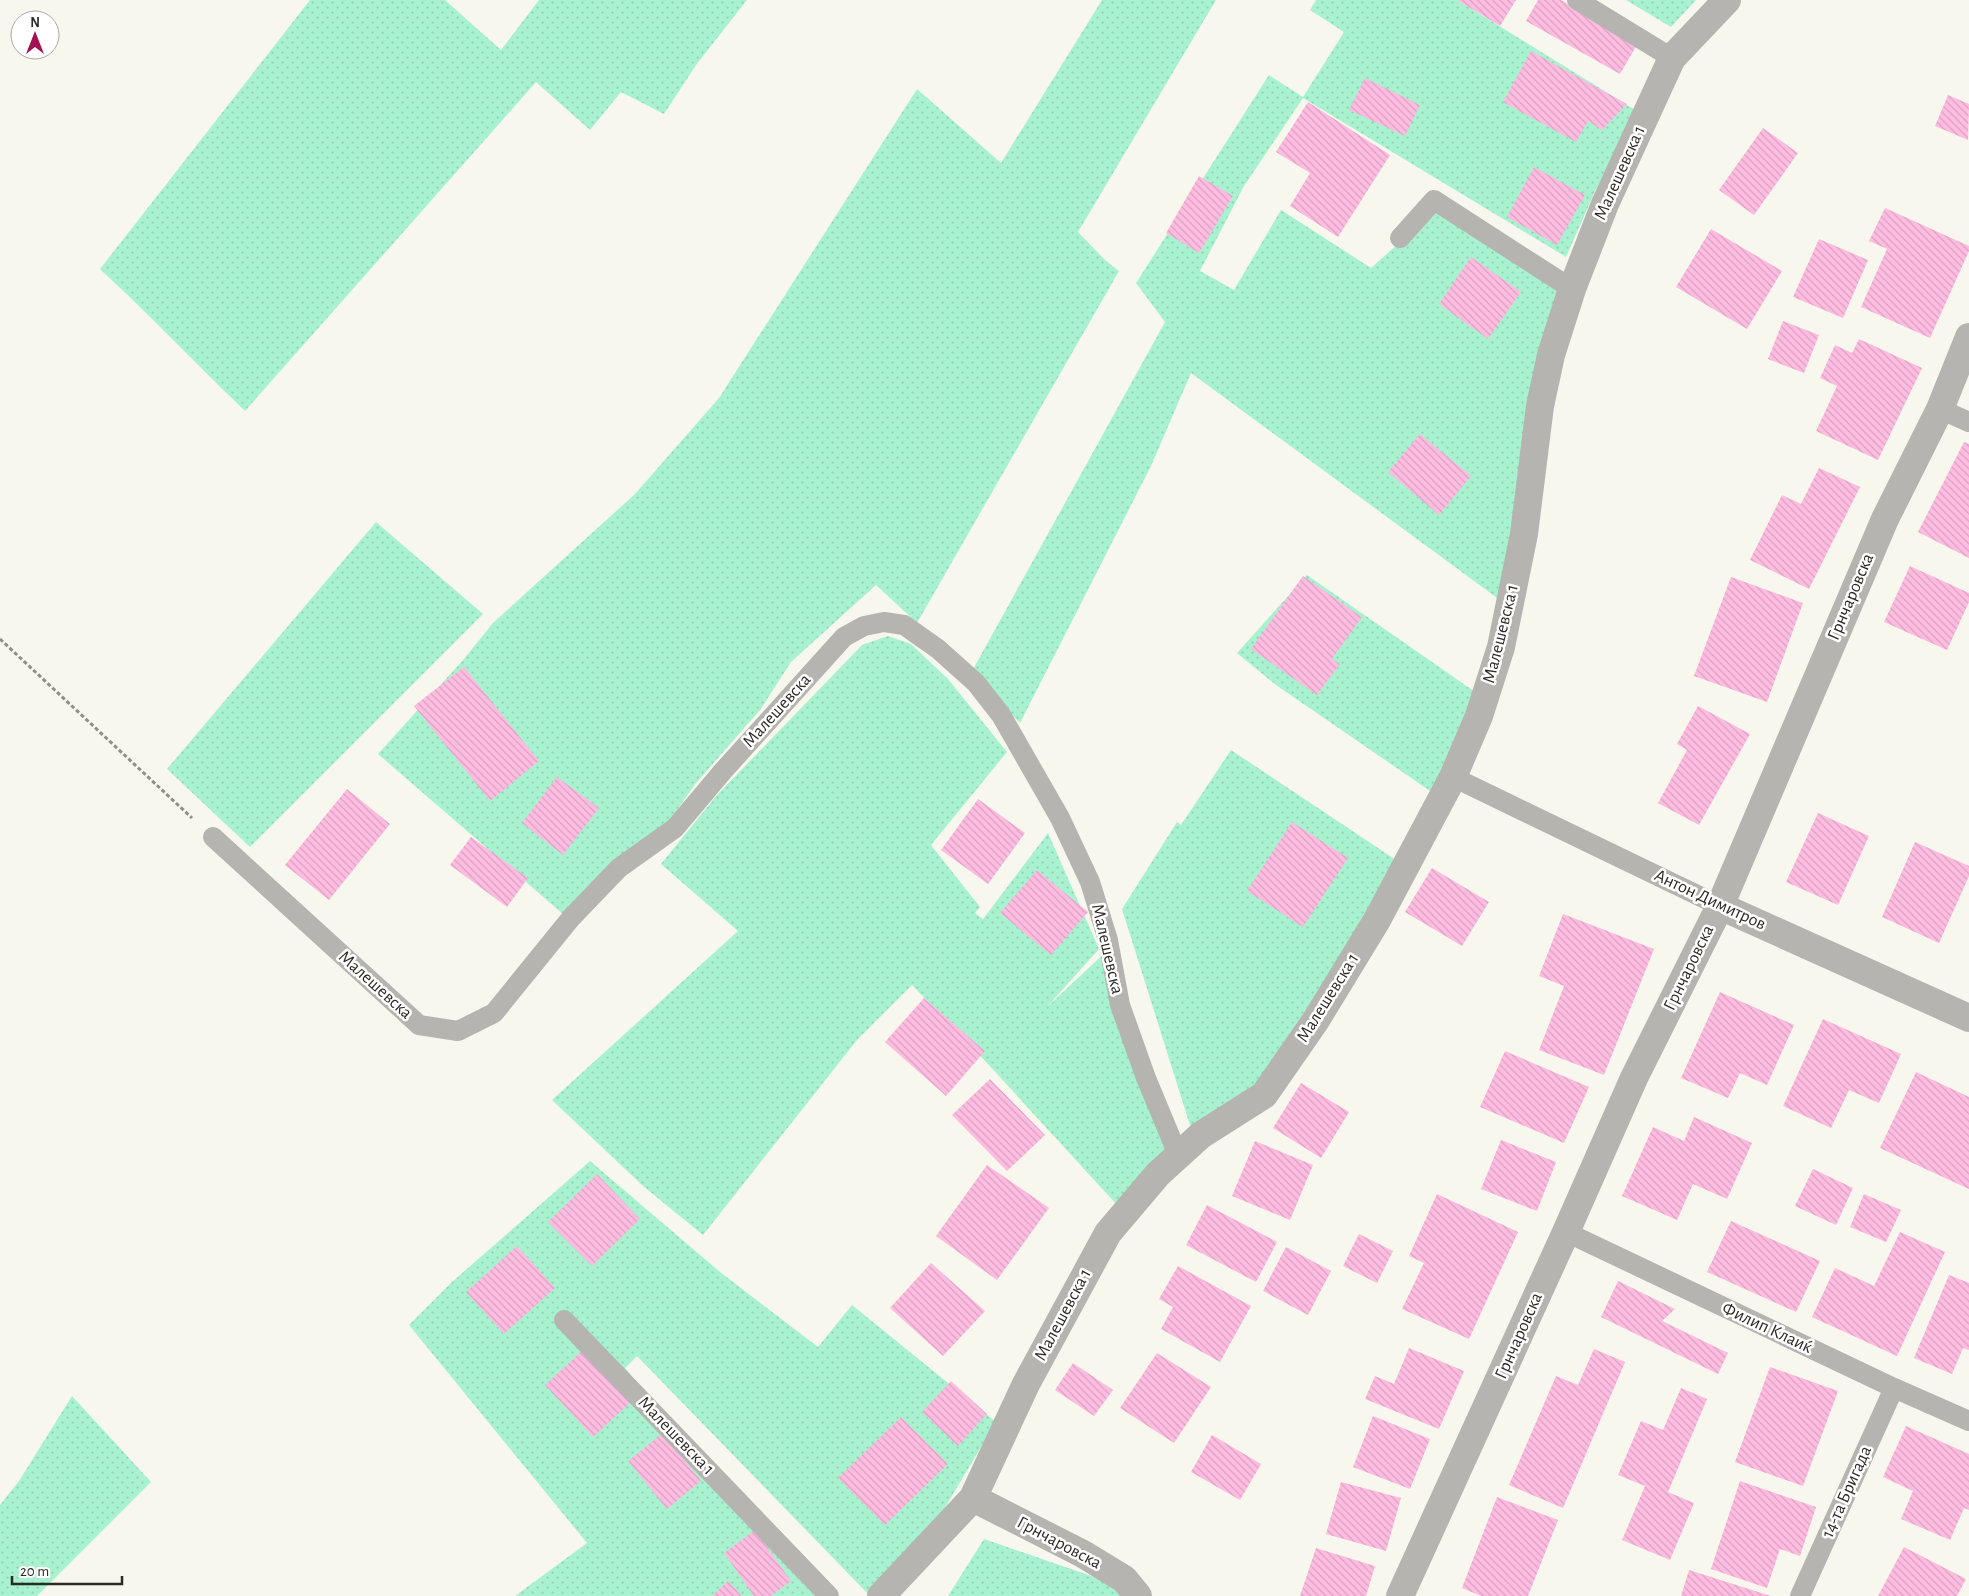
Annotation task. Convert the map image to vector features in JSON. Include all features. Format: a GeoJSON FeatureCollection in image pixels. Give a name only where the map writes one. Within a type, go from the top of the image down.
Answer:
{"type":"FeatureCollection","features":[{"type":"Feature","properties":{"kind":"street","name":"Малешевска 1"},"geometry":{"type":"LineString","coordinates":[[881,1596],[973,1498],[1026,1384],[1108,1233],[1158,1174],[1201,1135],[1264,1095],[1316,1020],[1377,920],[1453,777],[1478,716],[1501,647],[1524,534],[1540,406],[1551,355],[1572,289],[1605,204],[1672,58],[1727,0]]}},
{"type":"Feature","properties":{"kind":"street","name":"Грнчаровска"},"geometry":{"type":"LineString","coordinates":[[1400,1596],[1634,1078],[1720,906],[1885,519],[1940,409],[1969,337]]}},
{"type":"Feature","properties":{"kind":"street","name":"Антон Димитров"},"geometry":{"type":"LineString","coordinates":[[1720,906],[1969,1018]]}},
{"type":"Feature","properties":{"kind":"street","name":"Грнчаровска"},"geometry":{"type":"LineString","coordinates":[[973,1498],[1083,1554],[1124,1579],[1138,1596]]}},
{"type":"Feature","properties":{"kind":"lane"},"geometry":{"type":"LineString","coordinates":[[1577,0],[1672,58]]}},
{"type":"Feature","properties":{"kind":"lane"},"geometry":{"type":"LineString","coordinates":[[1400,238],[1434,200],[1572,289]]}},
{"type":"Feature","properties":{"kind":"lane"},"geometry":{"type":"LineString","coordinates":[[1940,409],[1969,422]]}},
{"type":"Feature","properties":{"kind":"lane","name":"Малешевска"},"geometry":{"type":"LineString","coordinates":[[213,838],[419,1025],[458,1031],[494,1013],[572,918],[619,868],[675,828],[723,771],[844,637],[864,626],[884,622],[904,625],[938,649],[976,683],[1001,715],[1060,818],[1090,882],[1108,940],[1120,1005],[1146,1078],[1178,1156]]}},
{"type":"Feature","properties":{"kind":"lane","name":"Антон Димитров"},"geometry":{"type":"LineString","coordinates":[[1453,777],[1720,906]]}},
{"type":"Feature","properties":{"kind":"lane","name":"Филип Клаиќ"},"geometry":{"type":"LineString","coordinates":[[1566,1232],[1894,1388],[1969,1421]]}},
{"type":"Feature","properties":{"kind":"lane","name":"Малешевска 1"},"geometry":{"type":"LineString","coordinates":[[564,1320],[829,1596]]}},
{"type":"Feature","properties":{"kind":"lane","name":"14-та Бригада"},"geometry":{"type":"LineString","coordinates":[[1800,1596],[1894,1388]]}},
{"type":"Feature","properties":{"kind":"path"},"geometry":{"type":"LineString","coordinates":[[0,639],[213,838]]}},
{"type":"Feature","properties":{"kind":"green space"},"geometry":{"type":"Polygon","coordinates":[[[310,0],[445,0],[501,50],[539,0],[747,0],[696,65],[664,114],[621,92],[590,130],[536,82],[245,411],[100,269],[310,0]]]}},
{"type":"Feature","properties":{"kind":"green space"},"geometry":{"type":"Polygon","coordinates":[[[1102,0],[1216,0],[1078,232],[1105,260],[1119,271],[917,623],[876,585],[791,662],[760,710],[696,783],[650,848],[571,921],[378,754],[463,660],[493,623],[635,494],[719,398],[917,89],[1001,163],[1102,0]]]}},
{"type":"Feature","properties":{"kind":"green space"},"geometry":{"type":"Polygon","coordinates":[[[1316,0],[1457,0],[1640,113],[1596,189],[1566,257],[1303,98],[1244,186],[1200,271],[1234,290],[1281,210],[1371,268],[1439,207],[1564,283],[1504,603],[1191,373],[1151,466],[1020,723],[971,673],[1165,322],[1136,283],[1269,75],[1303,97],[1344,32],[1310,10],[1316,0]]]}},
{"type":"Feature","properties":{"kind":"green space"},"geometry":{"type":"Polygon","coordinates":[[[1626,0],[1696,0],[1671,27],[1626,0]]]}},
{"type":"Feature","properties":{"kind":"green space"},"geometry":{"type":"Polygon","coordinates":[[[376,522],[483,614],[250,847],[167,769],[376,522]]]}},
{"type":"Feature","properties":{"kind":"green space"},"geometry":{"type":"Polygon","coordinates":[[[1307,575],[1478,694],[1433,793],[1276,685],[1237,653],[1307,575]]]}},
{"type":"Feature","properties":{"kind":"green space"},"geometry":{"type":"Polygon","coordinates":[[[888,636],[911,644],[948,679],[1007,752],[931,845],[980,907],[975,913],[983,919],[1048,833],[1099,949],[1047,1007],[1109,949],[1177,1147],[1117,1205],[987,1063],[912,985],[857,1040],[703,1235],[643,1186],[552,1100],[738,931],[661,864],[717,795],[862,645],[888,636]]]}},
{"type":"Feature","properties":{"kind":"green space"},"geometry":{"type":"Polygon","coordinates":[[[1231,750],[1399,862],[1334,979],[1251,1092],[1194,1138],[1122,909],[1177,822],[1181,825],[1231,750]]]}},
{"type":"Feature","properties":{"kind":"green space"},"geometry":{"type":"Polygon","coordinates":[[[590,1161],[720,1272],[818,1347],[852,1305],[996,1422],[919,1551],[870,1596],[637,1356],[625,1368],[655,1404],[836,1596],[515,1596],[587,1543],[409,1325],[452,1282],[590,1161]]]}},
{"type":"Feature","properties":{"kind":"green space"},"geometry":{"type":"Polygon","coordinates":[[[72,1396],[151,1482],[37,1596],[0,1596],[0,1505],[19,1481],[72,1396]]]}},
{"type":"Feature","properties":{"kind":"green space"},"geometry":{"type":"Polygon","coordinates":[[[984,1539],[1109,1582],[1121,1596],[948,1596],[984,1539]]]}},
{"type":"Feature","properties":{"kind":"building"},"geometry":{"type":"Polygon","coordinates":[[[1457,0],[1516,0],[1500,26],[1457,0]]]}},
{"type":"Feature","properties":{"kind":"building"},"geometry":{"type":"Polygon","coordinates":[[[1538,0],[1561,0],[1638,43],[1620,74],[1526,21],[1538,0]]]}},
{"type":"Feature","properties":{"kind":"building"},"geometry":{"type":"Polygon","coordinates":[[[1531,51],[1627,104],[1602,130],[1588,121],[1576,142],[1503,102],[1531,51]]]}},
{"type":"Feature","properties":{"kind":"building"},"geometry":{"type":"Polygon","coordinates":[[[1365,78],[1420,105],[1405,136],[1349,110],[1365,78]]]}},
{"type":"Feature","properties":{"kind":"building"},"geometry":{"type":"Polygon","coordinates":[[[1948,95],[1969,104],[1968,140],[1935,126],[1948,95]]]}},
{"type":"Feature","properties":{"kind":"building"},"geometry":{"type":"Polygon","coordinates":[[[1308,102],[1390,155],[1338,237],[1290,206],[1310,173],[1276,152],[1308,102]]]}},
{"type":"Feature","properties":{"kind":"building"},"geometry":{"type":"Polygon","coordinates":[[[1763,128],[1798,153],[1754,215],[1719,190],[1763,128]]]}},
{"type":"Feature","properties":{"kind":"building"},"geometry":{"type":"Polygon","coordinates":[[[1534,167],[1585,195],[1557,245],[1507,217],[1534,167]]]}},
{"type":"Feature","properties":{"kind":"building"},"geometry":{"type":"Polygon","coordinates":[[[1199,176],[1233,196],[1199,253],[1166,233],[1199,176]]]}},
{"type":"Feature","properties":{"kind":"building"},"geometry":{"type":"Polygon","coordinates":[[[1885,208],[1969,246],[1969,251],[1930,338],[1861,307],[1887,249],[1869,241],[1885,208]]]}},
{"type":"Feature","properties":{"kind":"building"},"geometry":{"type":"Polygon","coordinates":[[[1711,229],[1782,271],[1747,329],[1676,287],[1711,229]]]}},
{"type":"Feature","properties":{"kind":"building"},"geometry":{"type":"Polygon","coordinates":[[[1819,239],[1868,260],[1843,318],[1793,297],[1819,239]]]}},
{"type":"Feature","properties":{"kind":"building"},"geometry":{"type":"Polygon","coordinates":[[[1471,257],[1521,292],[1488,339],[1439,304],[1471,257]]]}},
{"type":"Feature","properties":{"kind":"building"},"geometry":{"type":"Polygon","coordinates":[[[1783,321],[1819,335],[1804,373],[1768,359],[1783,321]]]}},
{"type":"Feature","properties":{"kind":"building"},"geometry":{"type":"Polygon","coordinates":[[[1859,339],[1922,368],[1878,460],[1816,431],[1837,386],[1820,378],[1835,345],[1852,353],[1859,339]]]}},
{"type":"Feature","properties":{"kind":"building"},"geometry":{"type":"Polygon","coordinates":[[[1420,434],[1471,476],[1439,515],[1388,472],[1420,434]]]}},
{"type":"Feature","properties":{"kind":"building"},"geometry":{"type":"Polygon","coordinates":[[[1964,442],[1969,444],[1969,558],[1918,532],[1964,442]]]}},
{"type":"Feature","properties":{"kind":"building"},"geometry":{"type":"Polygon","coordinates":[[[1819,468],[1860,487],[1809,589],[1750,560],[1782,495],[1801,504],[1819,468]]]}},
{"type":"Feature","properties":{"kind":"building"},"geometry":{"type":"Polygon","coordinates":[[[1910,566],[1969,593],[1969,602],[1947,650],[1884,622],[1910,566]]]}},
{"type":"Feature","properties":{"kind":"building"},"geometry":{"type":"Polygon","coordinates":[[[1303,576],[1362,617],[1332,659],[1340,664],[1317,695],[1251,649],[1303,576]]]}},
{"type":"Feature","properties":{"kind":"building"},"geometry":{"type":"Polygon","coordinates":[[[1731,577],[1803,603],[1767,702],[1694,676],[1731,577]]]}},
{"type":"Feature","properties":{"kind":"building"},"geometry":{"type":"Polygon","coordinates":[[[464,667],[539,761],[490,801],[414,706],[464,667]]]}},
{"type":"Feature","properties":{"kind":"building"},"geometry":{"type":"Polygon","coordinates":[[[1698,706],[1750,734],[1699,825],[1658,803],[1687,750],[1677,744],[1698,706]]]}},
{"type":"Feature","properties":{"kind":"building"},"geometry":{"type":"Polygon","coordinates":[[[557,777],[599,808],[563,855],[522,823],[557,777]]]}},
{"type":"Feature","properties":{"kind":"building"},"geometry":{"type":"Polygon","coordinates":[[[347,789],[390,824],[329,900],[285,865],[347,789]]]}},
{"type":"Feature","properties":{"kind":"building"},"geometry":{"type":"Polygon","coordinates":[[[978,799],[1025,833],[988,884],[941,850],[978,799]]]}},
{"type":"Feature","properties":{"kind":"building"},"geometry":{"type":"Polygon","coordinates":[[[1818,813],[1869,836],[1838,905],[1786,882],[1818,813]]]}},
{"type":"Feature","properties":{"kind":"building"},"geometry":{"type":"Polygon","coordinates":[[[1292,822],[1348,858],[1303,927],[1247,891],[1292,822]]]}},
{"type":"Feature","properties":{"kind":"building"},"geometry":{"type":"Polygon","coordinates":[[[471,837],[528,878],[507,907],[450,865],[471,837]]]}},
{"type":"Feature","properties":{"kind":"building"},"geometry":{"type":"Polygon","coordinates":[[[1915,842],[1969,866],[1969,876],[1939,943],[1882,917],[1915,842]]]}},
{"type":"Feature","properties":{"kind":"building"},"geometry":{"type":"Polygon","coordinates":[[[1432,868],[1489,902],[1462,946],[1405,912],[1432,868]]]}},
{"type":"Feature","properties":{"kind":"building"},"geometry":{"type":"Polygon","coordinates":[[[1037,870],[1088,912],[1051,955],[1000,913],[1037,870]]]}},
{"type":"Feature","properties":{"kind":"building"},"geometry":{"type":"Polygon","coordinates":[[[1563,914],[1654,949],[1604,1075],[1539,1050],[1564,986],[1539,976],[1563,914]]]}},
{"type":"Feature","properties":{"kind":"building"},"geometry":{"type":"Polygon","coordinates":[[[1720,992],[1794,1025],[1767,1085],[1740,1073],[1728,1098],[1681,1078],[1720,992]]]}},
{"type":"Feature","properties":{"kind":"building"},"geometry":{"type":"Polygon","coordinates":[[[924,998],[985,1051],[946,1096],[885,1042],[924,998]]]}},
{"type":"Feature","properties":{"kind":"building"},"geometry":{"type":"Polygon","coordinates":[[[1823,1019],[1901,1054],[1879,1103],[1849,1090],[1831,1128],[1783,1106],[1823,1019]]]}},
{"type":"Feature","properties":{"kind":"building"},"geometry":{"type":"Polygon","coordinates":[[[1505,1051],[1589,1087],[1564,1143],[1480,1107],[1505,1051]]]}},
{"type":"Feature","properties":{"kind":"building"},"geometry":{"type":"Polygon","coordinates":[[[1916,1072],[1969,1097],[1969,1189],[1880,1148],[1916,1072]]]}},
{"type":"Feature","properties":{"kind":"building"},"geometry":{"type":"Polygon","coordinates":[[[990,1079],[1045,1135],[1007,1171],[952,1115],[990,1079]]]}},
{"type":"Feature","properties":{"kind":"building"},"geometry":{"type":"Polygon","coordinates":[[[1301,1083],[1349,1112],[1321,1158],[1273,1128],[1301,1083]]]}},
{"type":"Feature","properties":{"kind":"building"},"geometry":{"type":"Polygon","coordinates":[[[1694,1117],[1752,1143],[1727,1199],[1693,1184],[1677,1220],[1622,1196],[1653,1127],[1684,1141],[1694,1117]]]}},
{"type":"Feature","properties":{"kind":"building"},"geometry":{"type":"Polygon","coordinates":[[[1501,1140],[1556,1162],[1537,1211],[1481,1189],[1501,1140]]]}},
{"type":"Feature","properties":{"kind":"building"},"geometry":{"type":"Polygon","coordinates":[[[1255,1141],[1313,1165],[1290,1220],[1232,1196],[1255,1141]]]}},
{"type":"Feature","properties":{"kind":"building"},"geometry":{"type":"Polygon","coordinates":[[[987,1165],[1049,1208],[997,1280],[936,1236],[987,1165]]]}},
{"type":"Feature","properties":{"kind":"building"},"geometry":{"type":"Polygon","coordinates":[[[1813,1169],[1853,1188],[1836,1225],[1795,1206],[1813,1169]]]}},
{"type":"Feature","properties":{"kind":"building"},"geometry":{"type":"Polygon","coordinates":[[[597,1174],[640,1219],[592,1266],[548,1222],[597,1174]]]}},
{"type":"Feature","properties":{"kind":"building"},"geometry":{"type":"Polygon","coordinates":[[[1437,1194],[1518,1232],[1469,1339],[1402,1309],[1424,1263],[1409,1256],[1437,1194]]]}},
{"type":"Feature","properties":{"kind":"building"},"geometry":{"type":"Polygon","coordinates":[[[1864,1194],[1901,1210],[1886,1242],[1850,1227],[1864,1194]]]}},
{"type":"Feature","properties":{"kind":"building"},"geometry":{"type":"Polygon","coordinates":[[[1207,1205],[1277,1242],[1256,1282],[1186,1245],[1207,1205]]]}},
{"type":"Feature","properties":{"kind":"building"},"geometry":{"type":"Polygon","coordinates":[[[1731,1221],[1820,1261],[1796,1312],[1707,1272],[1731,1221]]]}},
{"type":"Feature","properties":{"kind":"building"},"geometry":{"type":"Polygon","coordinates":[[[1900,1232],[1945,1252],[1897,1356],[1812,1317],[1835,1268],[1874,1286],[1900,1232]]]}},
{"type":"Feature","properties":{"kind":"building"},"geometry":{"type":"Polygon","coordinates":[[[1359,1234],[1393,1251],[1377,1283],[1343,1266],[1359,1234]]]}},
{"type":"Feature","properties":{"kind":"building"},"geometry":{"type":"Polygon","coordinates":[[[517,1246],[555,1288],[504,1334],[466,1292],[517,1246]]]}},
{"type":"Feature","properties":{"kind":"building"},"geometry":{"type":"Polygon","coordinates":[[[1286,1247],[1331,1271],[1308,1315],[1263,1291],[1286,1247]]]}},
{"type":"Feature","properties":{"kind":"building"},"geometry":{"type":"Polygon","coordinates":[[[931,1263],[985,1311],[943,1356],[890,1308],[931,1263]]]}},
{"type":"Feature","properties":{"kind":"building"},"geometry":{"type":"Polygon","coordinates":[[[1178,1266],[1251,1306],[1220,1362],[1161,1329],[1173,1307],[1159,1299],[1178,1266]]]}},
{"type":"Feature","properties":{"kind":"building"},"geometry":{"type":"Polygon","coordinates":[[[1949,1275],[1969,1283],[1969,1350],[1963,1348],[1952,1374],[1914,1358],[1949,1275]]]}},
{"type":"Feature","properties":{"kind":"building"},"geometry":{"type":"Polygon","coordinates":[[[1618,1281],[1675,1309],[1662,1321],[1728,1353],[1718,1374],[1601,1317],[1618,1281]]]}},
{"type":"Feature","properties":{"kind":"building"},"geometry":{"type":"Polygon","coordinates":[[[1409,1348],[1464,1371],[1439,1429],[1365,1399],[1375,1376],[1394,1384],[1409,1348]]]}},
{"type":"Feature","properties":{"kind":"building"},"geometry":{"type":"Polygon","coordinates":[[[1594,1349],[1625,1362],[1563,1508],[1509,1485],[1556,1376],[1578,1385],[1594,1349]]]}},
{"type":"Feature","properties":{"kind":"building"},"geometry":{"type":"Polygon","coordinates":[[[583,1350],[631,1402],[593,1437],[545,1385],[583,1350]]]}},
{"type":"Feature","properties":{"kind":"building"},"geometry":{"type":"Polygon","coordinates":[[[1157,1353],[1211,1387],[1174,1443],[1120,1408],[1157,1353]]]}},
{"type":"Feature","properties":{"kind":"building"},"geometry":{"type":"Polygon","coordinates":[[[1073,1363],[1113,1390],[1094,1416],[1055,1390],[1073,1363]]]}},
{"type":"Feature","properties":{"kind":"building"},"geometry":{"type":"Polygon","coordinates":[[[1770,1367],[1838,1391],[1803,1486],[1735,1462],[1770,1367]]]}},
{"type":"Feature","properties":{"kind":"building"},"geometry":{"type":"Polygon","coordinates":[[[951,1381],[987,1414],[958,1446],[922,1412],[951,1381]]]}},
{"type":"Feature","properties":{"kind":"building"},"geometry":{"type":"Polygon","coordinates":[[[1681,1388],[1707,1399],[1668,1492],[1694,1503],[1670,1560],[1622,1540],[1645,1486],[1618,1475],[1641,1421],[1663,1430],[1681,1388]]]}},
{"type":"Feature","properties":{"kind":"building"},"geometry":{"type":"Polygon","coordinates":[[[1373,1416],[1430,1439],[1410,1489],[1353,1467],[1373,1416]]]}},
{"type":"Feature","properties":{"kind":"building"},"geometry":{"type":"Polygon","coordinates":[[[901,1417],[948,1464],[885,1525],[838,1478],[901,1417]]]}},
{"type":"Feature","properties":{"kind":"building"},"geometry":{"type":"Polygon","coordinates":[[[1906,1426],[1969,1454],[1969,1510],[1964,1508],[1950,1540],[1901,1519],[1913,1491],[1883,1477],[1906,1426]]]}},
{"type":"Feature","properties":{"kind":"building"},"geometry":{"type":"Polygon","coordinates":[[[663,1433],[701,1481],[667,1509],[628,1461],[663,1433]]]}},
{"type":"Feature","properties":{"kind":"building"},"geometry":{"type":"Polygon","coordinates":[[[1212,1435],[1261,1464],[1240,1500],[1191,1472],[1212,1435]]]}},
{"type":"Feature","properties":{"kind":"building"},"geometry":{"type":"Polygon","coordinates":[[[1740,1481],[1816,1507],[1800,1556],[1780,1549],[1767,1588],[1711,1569],[1740,1481]]]}},
{"type":"Feature","properties":{"kind":"building"},"geometry":{"type":"Polygon","coordinates":[[[1341,1482],[1401,1498],[1386,1551],[1326,1534],[1341,1482]]]}},
{"type":"Feature","properties":{"kind":"building"},"geometry":{"type":"Polygon","coordinates":[[[1497,1497],[1558,1520],[1528,1596],[1481,1596],[1462,1588],[1497,1497]]]}},
{"type":"Feature","properties":{"kind":"building"},"geometry":{"type":"Polygon","coordinates":[[[755,1530],[791,1581],[771,1596],[754,1596],[724,1553],[755,1530]]]}},
{"type":"Feature","properties":{"kind":"building"},"geometry":{"type":"Polygon","coordinates":[[[1904,1547],[1966,1579],[1957,1596],[1878,1596],[1904,1547]]]}},
{"type":"Feature","properties":{"kind":"building"},"geometry":{"type":"Polygon","coordinates":[[[1316,1548],[1375,1566],[1366,1596],[1300,1596],[1316,1548]]]}},
{"type":"Feature","properties":{"kind":"building"},"geometry":{"type":"Polygon","coordinates":[[[1689,1570],[1771,1596],[1681,1596],[1689,1570]]]}},
{"type":"Feature","properties":{"kind":"building"},"geometry":{"type":"Polygon","coordinates":[[[728,1581],[742,1596],[712,1596],[728,1581]]]}}]}
